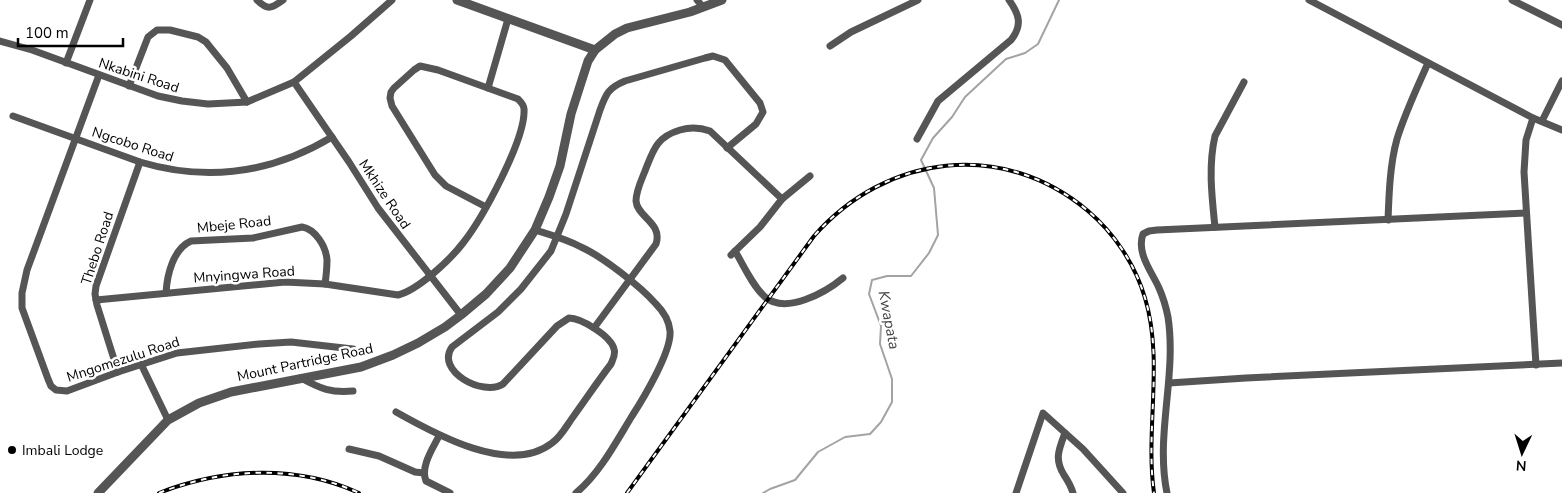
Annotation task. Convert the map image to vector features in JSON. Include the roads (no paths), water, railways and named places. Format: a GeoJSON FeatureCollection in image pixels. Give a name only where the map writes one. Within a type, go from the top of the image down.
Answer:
{"type":"FeatureCollection","features":[{"type":"Feature","properties":{"kind":"street"},"geometry":{"type":"LineString","coordinates":[[66,63],[90,0]]}},
{"type":"Feature","properties":{"kind":"street"},"geometry":{"type":"LineString","coordinates":[[257,0],[263,6],[270,8],[283,0]]}},
{"type":"Feature","properties":{"kind":"street","name":"Nkabini Road"},"geometry":{"type":"LineString","coordinates":[[0,41],[32,50],[158,96],[182,102],[208,104],[247,102],[294,82],[352,36],[392,0]]}},
{"type":"Feature","properties":{"kind":"street"},"geometry":{"type":"LineString","coordinates":[[458,0],[595,50]]}},
{"type":"Feature","properties":{"kind":"street","name":"Mount Partridge Road"},"geometry":{"type":"LineString","coordinates":[[98,493],[114,474],[168,420],[183,411],[231,392],[361,367],[418,343],[461,315],[486,294],[510,268],[535,230],[560,166],[571,114],[588,61],[595,50],[615,34],[627,28],[690,12],[700,4],[722,0]]}},
{"type":"Feature","properties":{"kind":"street"},"geometry":{"type":"LineString","coordinates":[[830,46],[851,32],[918,0]]}},
{"type":"Feature","properties":{"kind":"street"},"geometry":{"type":"LineString","coordinates":[[917,139],[938,101],[1018,32],[1018,17],[1009,0]]}},
{"type":"Feature","properties":{"kind":"street"},"geometry":{"type":"LineString","coordinates":[[1309,0],[1533,118],[1562,130]]}},
{"type":"Feature","properties":{"kind":"street"},"geometry":{"type":"LineString","coordinates":[[1512,0],[1562,25]]}},
{"type":"Feature","properties":{"kind":"street"},"geometry":{"type":"LineString","coordinates":[[486,207],[446,186],[435,175],[396,114],[390,98],[394,88],[420,66],[438,70],[488,88],[508,19]]}},
{"type":"Feature","properties":{"kind":"street"},"geometry":{"type":"LineString","coordinates":[[129,86],[148,37],[157,30],[170,30],[198,37],[206,42],[227,68],[247,102]]}},
{"type":"Feature","properties":{"kind":"street"},"geometry":{"type":"LineString","coordinates":[[396,412],[439,436],[488,452],[512,455],[536,452],[552,444],[614,358],[612,343],[594,328],[574,318],[565,320],[557,326],[503,384],[498,387],[484,388],[462,378],[450,365],[448,355],[452,347],[498,312],[521,289],[551,251],[566,214],[606,94],[615,85],[625,80],[713,56],[725,60],[760,103],[763,112],[756,124],[727,148]]}},
{"type":"Feature","properties":{"kind":"street"},"geometry":{"type":"LineString","coordinates":[[1388,220],[1389,196],[1397,140],[1409,105],[1428,63]]}},
{"type":"Feature","properties":{"kind":"street","name":"Mngomezulu Road"},"geometry":{"type":"LineString","coordinates":[[99,75],[27,270],[22,293],[22,308],[48,379],[56,390],[67,391],[141,364],[177,354],[280,342],[353,349]]}},
{"type":"Feature","properties":{"kind":"street"},"geometry":{"type":"LineString","coordinates":[[1542,121],[1562,81]]}},
{"type":"Feature","properties":{"kind":"street","name":"Mkhize Road"},"geometry":{"type":"LineString","coordinates":[[294,82],[378,208],[461,315]]}},
{"type":"Feature","properties":{"kind":"street"},"geometry":{"type":"LineString","coordinates":[[1215,227],[1212,184],[1213,145],[1215,136],[1244,82]]}},
{"type":"Feature","properties":{"kind":"street","name":"Mnyingwa Road"},"geometry":{"type":"LineString","coordinates":[[96,300],[286,282],[324,284],[398,295],[406,293],[453,255],[463,243],[499,184],[509,161],[522,124],[524,106],[518,100],[488,88]]}},
{"type":"Feature","properties":{"kind":"street","name":"Ngcobo Road"},"geometry":{"type":"LineString","coordinates":[[13,116],[140,162],[161,168],[195,173],[253,169],[295,157],[313,149],[332,137]]}},
{"type":"Feature","properties":{"kind":"street"},"geometry":{"type":"LineString","coordinates":[[1533,118],[1529,129],[1524,172],[1536,365]]}},
{"type":"Feature","properties":{"kind":"street"},"geometry":{"type":"LineString","coordinates":[[594,328],[658,240],[655,229],[639,210],[636,202],[640,183],[656,144],[666,135],[695,128],[710,131],[782,199]]}},
{"type":"Feature","properties":{"kind":"street","name":"Thebo Road"},"geometry":{"type":"LineString","coordinates":[[118,372],[96,300],[96,286],[140,162]]}},
{"type":"Feature","properties":{"kind":"street"},"geometry":{"type":"LineString","coordinates":[[810,176],[782,199],[760,227],[733,253],[764,296],[776,304],[794,303],[808,298],[833,286],[843,278]]}},
{"type":"Feature","properties":{"kind":"street"},"geometry":{"type":"LineString","coordinates":[[1167,493],[1163,455],[1169,383],[1170,341],[1168,317],[1159,287],[1144,255],[1143,234],[1149,231],[1215,227],[1526,212]]}},
{"type":"Feature","properties":{"kind":"street","name":"Mbeje Road"},"geometry":{"type":"LineString","coordinates":[[166,293],[168,276],[179,251],[186,243],[192,241],[254,238],[302,227],[307,228],[313,233],[321,242],[326,252],[327,266],[324,284]]}},
{"type":"Feature","properties":{"kind":"street"},"geometry":{"type":"LineString","coordinates":[[535,230],[590,251],[629,280],[657,304],[668,323],[670,331],[668,344],[638,407],[591,478],[576,493]]}},
{"type":"Feature","properties":{"kind":"street"},"geometry":{"type":"LineString","coordinates":[[1169,383],[1562,363]]}},
{"type":"Feature","properties":{"kind":"street"},"geometry":{"type":"LineString","coordinates":[[141,364],[168,420]]}},
{"type":"Feature","properties":{"kind":"street"},"geometry":{"type":"LineString","coordinates":[[301,378],[326,390],[353,391]]}},
{"type":"Feature","properties":{"kind":"street"},"geometry":{"type":"LineString","coordinates":[[1016,493],[1043,413],[1083,449],[1123,493]]}},
{"type":"Feature","properties":{"kind":"street"},"geometry":{"type":"LineString","coordinates":[[1066,433],[1060,446],[1058,464],[1069,482],[1073,493]]}},
{"type":"Feature","properties":{"kind":"street"},"geometry":{"type":"LineString","coordinates":[[439,436],[428,458],[424,473],[426,481],[450,493]]}},
{"type":"Feature","properties":{"kind":"street"},"geometry":{"type":"LineString","coordinates":[[349,449],[378,456],[415,472],[424,473]]}},
{"type":"Feature","properties":{"kind":"waterway","name":"Kwapata"},"geometry":{"type":"LineString","coordinates":[[763,493],[795,480],[818,452],[845,437],[870,434],[881,422],[892,402],[892,379],[880,344],[881,326],[869,294],[872,280],[887,276],[911,276],[929,253],[938,235],[934,188],[921,160],[933,138],[952,117],[965,97],[1006,59],[1025,53],[1038,44],[1059,0]]}},
{"type":"Feature","properties":{"kind":"railway"},"geometry":{"type":"LineString","coordinates":[[627,493],[814,236],[843,208],[875,187],[910,173],[946,166],[983,166],[1019,173],[1055,188],[1098,220],[1115,239],[1129,261],[1136,273],[1145,298],[1153,346],[1154,371],[1151,444],[1154,493]]}},
{"type":"Feature","properties":{"kind":"railway"},"geometry":{"type":"LineString","coordinates":[[159,493],[208,478],[259,473],[310,477],[359,493]]}},
{"type":"Feature","properties":{"kind":"place","name":"Imbali Lodge"},"geometry":{"type":"Point","coordinates":[12,450]}}]}
